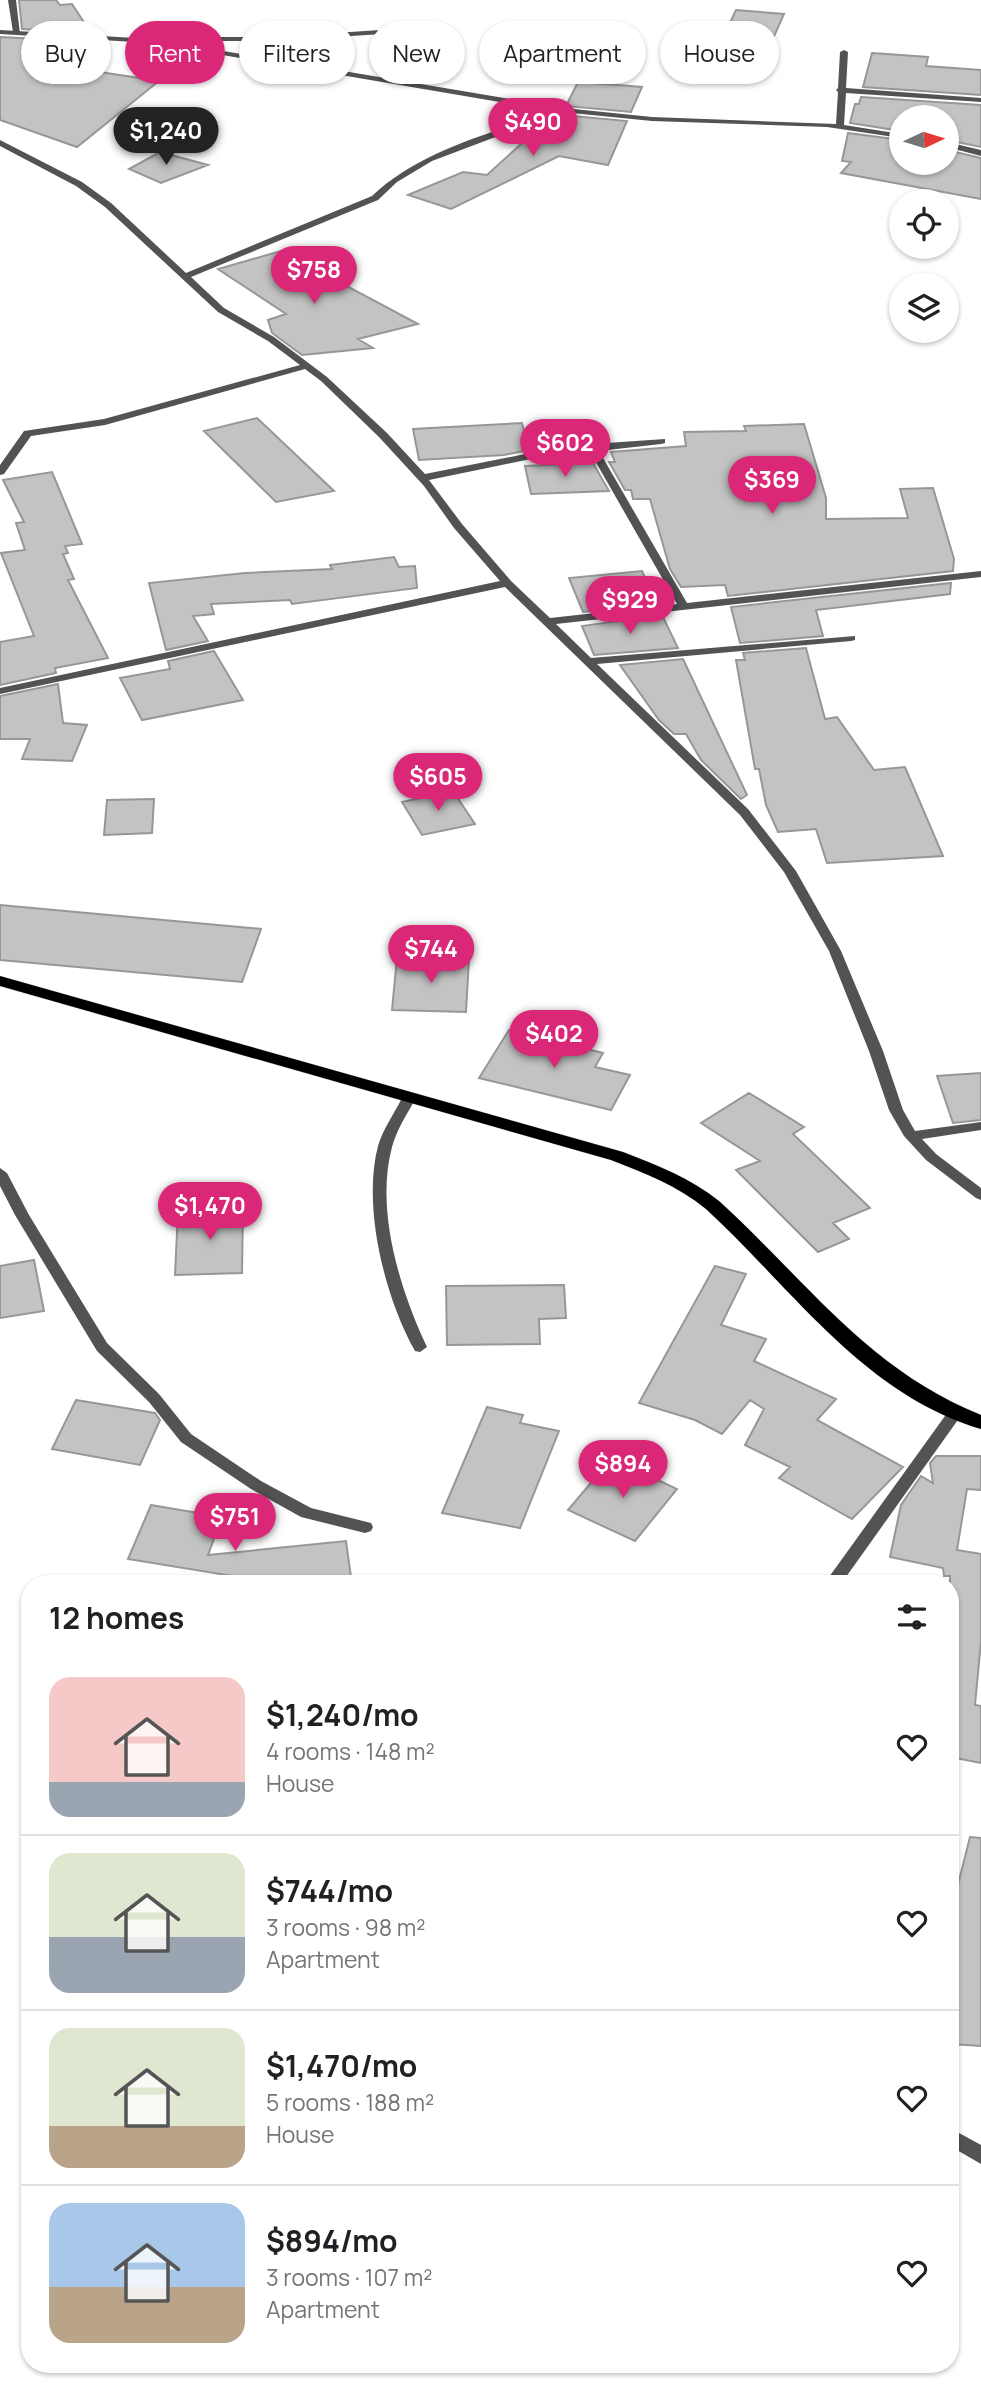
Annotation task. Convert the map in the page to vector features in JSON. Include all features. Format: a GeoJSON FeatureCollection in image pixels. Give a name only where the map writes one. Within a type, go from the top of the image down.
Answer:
{"type":"FeatureCollection","features":[{"type":"Feature","properties":{"kind":"main road"},"geometry":{"type":"LineString","coordinates":[[0,981],[617,1156],[681,1183],[719,1210],[852,1346],[902,1384],[955,1413],[981,1422]]}},
{"type":"Feature","properties":{"kind":"street"},"geometry":{"type":"LineString","coordinates":[[12,0],[17,32]]}},
{"type":"Feature","properties":{"kind":"street"},"geometry":{"type":"LineString","coordinates":[[0,32],[125,40]]}},
{"type":"Feature","properties":{"kind":"street"},"geometry":{"type":"LineString","coordinates":[[225,39],[275,39],[369,33]]}},
{"type":"Feature","properties":{"kind":"street"},"geometry":{"type":"LineString","coordinates":[[840,126],[844,52]]}},
{"type":"Feature","properties":{"kind":"street"},"geometry":{"type":"LineString","coordinates":[[225,53],[564,110],[652,119],[840,126],[889,134]]}},
{"type":"Feature","properties":{"kind":"street"},"geometry":{"type":"LineString","coordinates":[[840,90],[981,100]]}},
{"type":"Feature","properties":{"kind":"street"},"geometry":{"type":"LineString","coordinates":[[183,277],[375,198],[394,180],[429,159],[564,110]]}},
{"type":"Feature","properties":{"kind":"street"},"geometry":{"type":"LineString","coordinates":[[0,143],[79,184],[108,205],[221,310],[271,339],[307,366],[383,435],[422,478],[507,583],[744,812],[790,871],[835,951],[896,1110],[911,1136],[931,1157],[981,1195]]}},
{"type":"Feature","properties":{"kind":"street"},"geometry":{"type":"LineString","coordinates":[[959,148],[981,153]]}},
{"type":"Feature","properties":{"kind":"street"},"geometry":{"type":"LineString","coordinates":[[0,472],[28,432],[105,422],[307,366]]}},
{"type":"Feature","properties":{"kind":"street"},"geometry":{"type":"LineString","coordinates":[[422,478],[592,447],[661,441]]}},
{"type":"Feature","properties":{"kind":"street"},"geometry":{"type":"LineString","coordinates":[[592,447],[683,606]]}},
{"type":"Feature","properties":{"kind":"street"},"geometry":{"type":"LineString","coordinates":[[547,622],[981,574]]}},
{"type":"Feature","properties":{"kind":"street"},"geometry":{"type":"LineString","coordinates":[[0,691],[507,583]]}},
{"type":"Feature","properties":{"kind":"street"},"geometry":{"type":"LineString","coordinates":[[589,662],[851,638]]}},
{"type":"Feature","properties":{"kind":"street"},"geometry":{"type":"LineString","coordinates":[[409,1098],[384,1150],[380,1220],[407,1322],[420,1347]]}},
{"type":"Feature","properties":{"kind":"street"},"geometry":{"type":"LineString","coordinates":[[911,1136],[981,1126]]}},
{"type":"Feature","properties":{"kind":"street"},"geometry":{"type":"LineString","coordinates":[[0,1173],[22,1216],[102,1347],[154,1398],[186,1438],[256,1485],[307,1513],[365,1527]]}},
{"type":"Feature","properties":{"kind":"street"},"geometry":{"type":"LineString","coordinates":[[838,1575],[955,1413]]}},
{"type":"Feature","properties":{"kind":"street"},"geometry":{"type":"LineString","coordinates":[[959,2142],[981,2155]]}},
{"type":"Feature","properties":{"kind":"building"},"geometry":{"type":"Polygon","coordinates":[[[19,0],[56,0],[60,5],[72,4],[83,21],[21,21],[19,0]]]}},
{"type":"Feature","properties":{"kind":"building"},"geometry":{"type":"Polygon","coordinates":[[[736,10],[784,14],[779,25],[779,21],[731,21],[736,10]]]}},
{"type":"Feature","properties":{"kind":"building"},"geometry":{"type":"Polygon","coordinates":[[[0,37],[21,38],[21,84],[111,84],[111,74],[125,76],[125,84],[155,84],[77,147],[0,120],[0,37]]]}},
{"type":"Feature","properties":{"kind":"building"},"geometry":{"type":"Polygon","coordinates":[[[872,53],[928,57],[926,66],[981,70],[981,95],[863,87],[872,53]]]}},
{"type":"Feature","properties":{"kind":"building"},"geometry":{"type":"Polygon","coordinates":[[[577,84],[642,87],[631,112],[566,106],[577,84]]]}},
{"type":"Feature","properties":{"kind":"building"},"geometry":{"type":"Polygon","coordinates":[[[861,97],[981,105],[981,147],[959,142],[959,105],[889,105],[889,129],[850,123],[855,104],[859,104],[861,97]]]}},
{"type":"Feature","properties":{"kind":"building"},"geometry":{"type":"Polygon","coordinates":[[[562,115],[627,121],[608,165],[559,156],[451,209],[408,195],[463,172],[487,175],[533,133],[551,136],[562,115]]]}},
{"type":"Feature","properties":{"kind":"building"},"geometry":{"type":"Polygon","coordinates":[[[848,133],[889,138],[889,175],[959,175],[959,153],[981,158],[981,199],[959,195],[959,189],[927,189],[841,173],[851,162],[842,161],[848,133]]]}},
{"type":"Feature","properties":{"kind":"building"},"geometry":{"type":"Polygon","coordinates":[[[160,152],[208,165],[161,183],[129,169],[160,152]]]}},
{"type":"Feature","properties":{"kind":"building"},"geometry":{"type":"Polygon","coordinates":[[[281,251],[418,324],[358,339],[373,348],[302,355],[272,333],[268,320],[286,314],[218,269],[281,251]]]}},
{"type":"Feature","properties":{"kind":"building"},"geometry":{"type":"Polygon","coordinates":[[[257,418],[334,491],[276,502],[204,431],[257,418]]]}},
{"type":"Feature","properties":{"kind":"building"},"geometry":{"type":"Polygon","coordinates":[[[522,423],[529,450],[504,455],[419,460],[413,429],[522,423]]]}},
{"type":"Feature","properties":{"kind":"building"},"geometry":{"type":"Polygon","coordinates":[[[804,424],[826,498],[826,519],[908,518],[900,489],[933,488],[954,559],[953,571],[728,596],[725,585],[681,587],[670,569],[650,499],[633,499],[631,490],[625,490],[609,462],[615,462],[611,452],[686,446],[684,432],[746,431],[744,426],[804,424]]]}},
{"type":"Feature","properties":{"kind":"building"},"geometry":{"type":"Polygon","coordinates":[[[593,463],[609,491],[531,494],[525,466],[593,463]]]}},
{"type":"Feature","properties":{"kind":"building"},"geometry":{"type":"Polygon","coordinates":[[[52,472],[82,544],[65,546],[68,553],[63,554],[74,579],[68,580],[108,658],[55,668],[56,673],[0,685],[0,642],[34,636],[1,553],[25,550],[16,523],[24,522],[3,480],[52,472]]]}},
{"type":"Feature","properties":{"kind":"building"},"geometry":{"type":"Polygon","coordinates":[[[394,557],[399,567],[415,566],[417,588],[292,604],[290,600],[211,604],[214,614],[193,616],[208,641],[166,650],[149,583],[245,573],[332,569],[330,565],[394,557]]]}},
{"type":"Feature","properties":{"kind":"building"},"geometry":{"type":"Polygon","coordinates":[[[642,571],[657,604],[583,612],[569,578],[642,571]]]}},
{"type":"Feature","properties":{"kind":"building"},"geometry":{"type":"Polygon","coordinates":[[[951,583],[950,594],[816,610],[823,636],[740,643],[731,607],[951,583]]]}},
{"type":"Feature","properties":{"kind":"building"},"geometry":{"type":"Polygon","coordinates":[[[662,615],[678,648],[594,655],[582,626],[662,615]]]}},
{"type":"Feature","properties":{"kind":"building"},"geometry":{"type":"Polygon","coordinates":[[[806,648],[825,719],[837,717],[874,770],[905,767],[943,856],[827,863],[816,829],[778,832],[766,805],[759,769],[755,769],[736,660],[745,660],[743,653],[806,648]]]}},
{"type":"Feature","properties":{"kind":"building"},"geometry":{"type":"Polygon","coordinates":[[[214,651],[243,700],[142,720],[120,678],[170,669],[168,661],[214,651]]]}},
{"type":"Feature","properties":{"kind":"building"},"geometry":{"type":"Polygon","coordinates":[[[683,659],[747,795],[741,799],[701,760],[686,734],[674,734],[659,720],[620,665],[683,659]]]}},
{"type":"Feature","properties":{"kind":"building"},"geometry":{"type":"Polygon","coordinates":[[[58,684],[63,723],[87,725],[72,761],[22,759],[30,739],[0,739],[0,696],[58,684]]]}},
{"type":"Feature","properties":{"kind":"building"},"geometry":{"type":"Polygon","coordinates":[[[453,791],[475,824],[422,835],[402,802],[453,791]]]}},
{"type":"Feature","properties":{"kind":"building"},"geometry":{"type":"Polygon","coordinates":[[[154,799],[152,833],[104,835],[107,800],[154,799]]]}},
{"type":"Feature","properties":{"kind":"building"},"geometry":{"type":"Polygon","coordinates":[[[0,905],[261,929],[242,982],[0,960],[0,905]]]}},
{"type":"Feature","properties":{"kind":"building"},"geometry":{"type":"Polygon","coordinates":[[[397,958],[469,959],[466,1012],[392,1010],[397,958]]]}},
{"type":"Feature","properties":{"kind":"building"},"geometry":{"type":"Polygon","coordinates":[[[509,1030],[603,1053],[595,1067],[630,1075],[611,1110],[479,1078],[509,1030]]]}},
{"type":"Feature","properties":{"kind":"building"},"geometry":{"type":"Polygon","coordinates":[[[981,1073],[981,1120],[953,1123],[937,1076],[981,1073]]]}},
{"type":"Feature","properties":{"kind":"building"},"geometry":{"type":"Polygon","coordinates":[[[749,1093],[804,1127],[793,1134],[870,1208],[833,1223],[849,1239],[818,1252],[736,1170],[760,1161],[701,1123],[749,1093]]]}},
{"type":"Feature","properties":{"kind":"building"},"geometry":{"type":"Polygon","coordinates":[[[243,1209],[242,1273],[175,1275],[178,1211],[243,1209]]]}},
{"type":"Feature","properties":{"kind":"building"},"geometry":{"type":"Polygon","coordinates":[[[34,1260],[44,1311],[0,1318],[0,1266],[34,1260]]]}},
{"type":"Feature","properties":{"kind":"building"},"geometry":{"type":"Polygon","coordinates":[[[715,1266],[746,1274],[721,1325],[766,1339],[754,1361],[836,1399],[817,1420],[903,1467],[852,1519],[779,1478],[790,1467],[745,1445],[764,1409],[750,1400],[722,1434],[695,1420],[639,1403],[715,1266]]]}},
{"type":"Feature","properties":{"kind":"building"},"geometry":{"type":"Polygon","coordinates":[[[564,1285],[566,1318],[539,1319],[540,1344],[447,1345],[446,1286],[564,1285]]]}},
{"type":"Feature","properties":{"kind":"building"},"geometry":{"type":"Polygon","coordinates":[[[76,1400],[155,1413],[160,1420],[140,1465],[52,1449],[76,1400]]]}},
{"type":"Feature","properties":{"kind":"building"},"geometry":{"type":"Polygon","coordinates":[[[487,1407],[523,1415],[520,1423],[559,1431],[520,1528],[442,1513],[487,1407]]]}},
{"type":"Feature","properties":{"kind":"building"},"geometry":{"type":"Polygon","coordinates":[[[936,1456],[981,1456],[981,1490],[967,1489],[957,1550],[981,1554],[981,1641],[975,1705],[981,1706],[981,1763],[959,1759],[959,1575],[944,1575],[943,1568],[890,1557],[901,1505],[921,1476],[933,1483],[930,1463],[936,1456]]]}},
{"type":"Feature","properties":{"kind":"building"},"geometry":{"type":"Polygon","coordinates":[[[612,1458],[677,1489],[635,1541],[568,1510],[612,1458]]]}},
{"type":"Feature","properties":{"kind":"building"},"geometry":{"type":"Polygon","coordinates":[[[151,1505],[222,1517],[208,1555],[346,1541],[351,1575],[227,1575],[128,1559],[151,1505]]]}},
{"type":"Feature","properties":{"kind":"building"},"geometry":{"type":"Polygon","coordinates":[[[970,1837],[981,1838],[981,2046],[959,2045],[959,1880],[970,1837]]]}}]}
